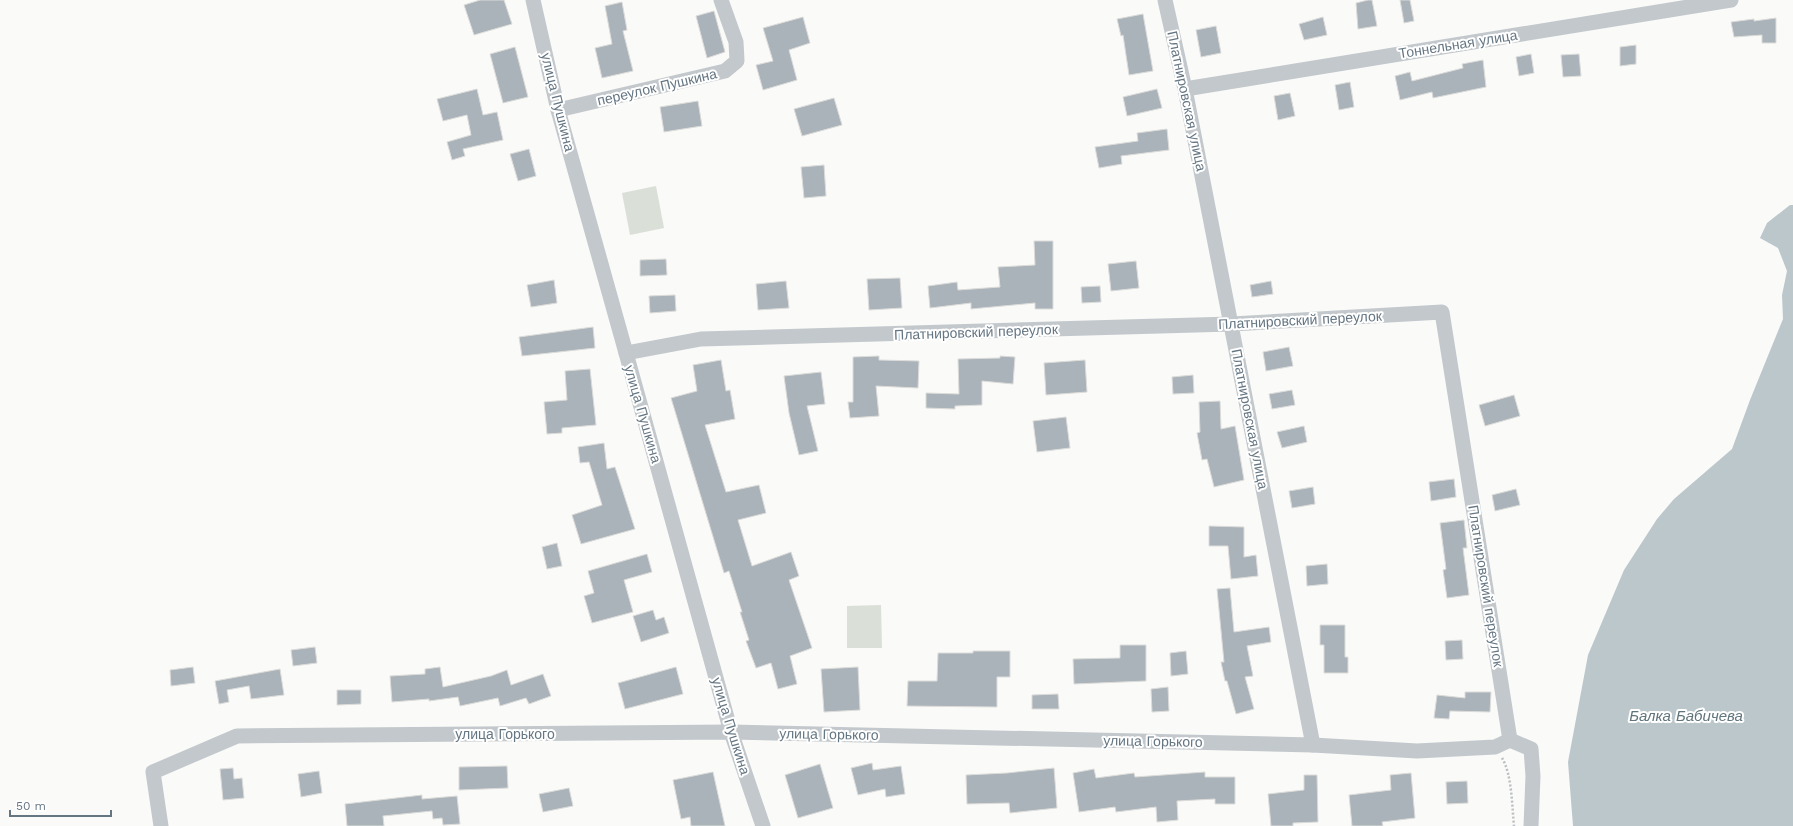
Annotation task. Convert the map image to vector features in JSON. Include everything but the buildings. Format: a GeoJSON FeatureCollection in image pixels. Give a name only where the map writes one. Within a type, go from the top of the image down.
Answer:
{"type":"FeatureCollection","features":[{"type":"Feature","properties":{"kind":"street","name":"улица Пушкина"},"geometry":{"type":"LineString","coordinates":[[533,0],[558,110],[731,732],[763,826]]}},
{"type":"Feature","properties":{"kind":"street","name":"переулок Пушкина"},"geometry":{"type":"LineString","coordinates":[[558,110],[724,71],[737,61],[736,42],[722,0]]}},
{"type":"Feature","properties":{"kind":"street","name":"Платнировская улица"},"geometry":{"type":"LineString","coordinates":[[1165,0],[1185,89],[1232,324],[1312,745]]}},
{"type":"Feature","properties":{"kind":"street","name":"Тоннельная улица"},"geometry":{"type":"LineString","coordinates":[[1185,89],[1731,0]]}},
{"type":"Feature","properties":{"kind":"street","name":"Платнировский переулок"},"geometry":{"type":"LineString","coordinates":[[626,353],[701,339],[1232,324],[1442,312],[1510,740]]}},
{"type":"Feature","properties":{"kind":"street","name":"улица Горького"},"geometry":{"type":"LineString","coordinates":[[161,826],[153,772],[237,736],[731,732],[1312,745],[1417,751],[1495,747],[1510,740]]}},
{"type":"Feature","properties":{"kind":"street"},"geometry":{"type":"LineString","coordinates":[[1510,740],[1531,750],[1533,776],[1531,826]]}},
{"type":"Feature","properties":{"kind":"path"},"geometry":{"type":"LineString","coordinates":[[1495,747],[1505,762],[1514,826]]}},
{"type":"Feature","properties":{"kind":"shaded area"},"geometry":{"type":"Polygon","coordinates":[[[656,186],[664,228],[630,235],[622,193],[656,186]]]}},
{"type":"Feature","properties":{"kind":"shaded area"},"geometry":{"type":"Polygon","coordinates":[[[881,605],[882,648],[847,648],[847,606],[881,605]]]}},
{"type":"Feature","properties":{"kind":"water","name":"Балка Бабичева"},"geometry":{"type":"Polygon","coordinates":[[[1790,205],[1793,205],[1793,826],[1573,826],[1568,762],[1588,655],[1624,570],[1657,519],[1674,499],[1732,449],[1783,319],[1782,295],[1787,271],[1778,248],[1760,238],[1767,223],[1790,205]]]}}]}
